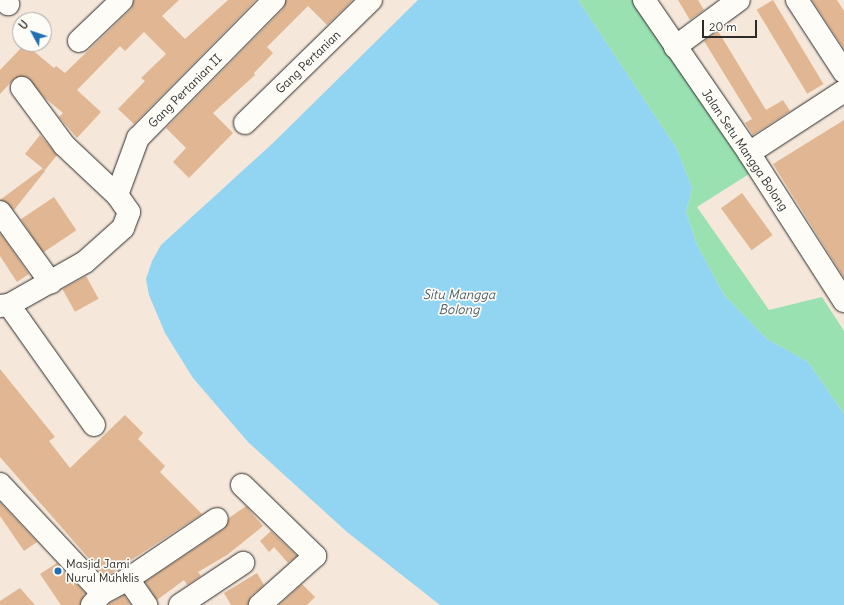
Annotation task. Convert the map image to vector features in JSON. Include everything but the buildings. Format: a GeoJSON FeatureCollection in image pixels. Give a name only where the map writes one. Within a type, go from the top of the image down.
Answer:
{"type":"FeatureCollection","features":[{"type":"Feature","properties":{"kind":"street"},"geometry":{"type":"LineString","coordinates":[[79,41],[122,0]]}},
{"type":"Feature","properties":{"kind":"street","name":"Gang Pertanian II"},"geometry":{"type":"LineString","coordinates":[[117,195],[138,138],[274,0]]}},
{"type":"Feature","properties":{"kind":"street","name":"Gang Pertanian"},"geometry":{"type":"LineString","coordinates":[[245,123],[371,0]]}},
{"type":"Feature","properties":{"kind":"street","name":"Jalan Setu Mangga Bolong"},"geometry":{"type":"LineString","coordinates":[[644,0],[749,153],[844,301]]}},
{"type":"Feature","properties":{"kind":"street"},"geometry":{"type":"LineString","coordinates":[[675,47],[739,0]]}},
{"type":"Feature","properties":{"kind":"street"},"geometry":{"type":"LineString","coordinates":[[797,0],[844,72]]}},
{"type":"Feature","properties":{"kind":"street"},"geometry":{"type":"LineString","coordinates":[[22,88],[64,145],[128,207],[123,228],[84,262],[51,283],[4,306],[94,425]]}},
{"type":"Feature","properties":{"kind":"street"},"geometry":{"type":"LineString","coordinates":[[749,153],[844,91]]}},
{"type":"Feature","properties":{"kind":"street"},"geometry":{"type":"LineString","coordinates":[[0,212],[51,283]]}},
{"type":"Feature","properties":{"kind":"street"},"geometry":{"type":"LineString","coordinates":[[0,484],[97,599],[217,519]]}},
{"type":"Feature","properties":{"kind":"street"},"geometry":{"type":"LineString","coordinates":[[242,485],[315,556],[260,605]]}},
{"type":"Feature","properties":{"kind":"street"},"geometry":{"type":"LineString","coordinates":[[180,605],[243,563]]}},
{"type":"Feature","properties":{"kind":"street"},"geometry":{"type":"LineString","coordinates":[[128,579],[146,605]]}},
{"type":"Feature","properties":{"kind":"green space"},"geometry":{"type":"Polygon","coordinates":[[[578,0],[634,0],[749,174],[697,207],[769,310],[822,297],[844,331],[844,414],[808,362],[767,339],[724,295],[697,245],[686,212],[692,188],[677,149],[578,0]]]}},
{"type":"Feature","properties":{"kind":"water","name":"Situ Mangga Bolong"},"geometry":{"type":"Polygon","coordinates":[[[418,0],[578,0],[677,149],[692,188],[686,212],[697,245],[724,295],[767,339],[808,362],[844,414],[844,605],[440,605],[347,532],[248,442],[193,378],[165,333],[149,295],[146,279],[152,261],[161,245],[273,143],[418,0]]]}},
{"type":"Feature","properties":{"kind":"place","name":"Masjid Jami Nurul Muhklis"},"geometry":{"type":"Point","coordinates":[58,571]}}]}
